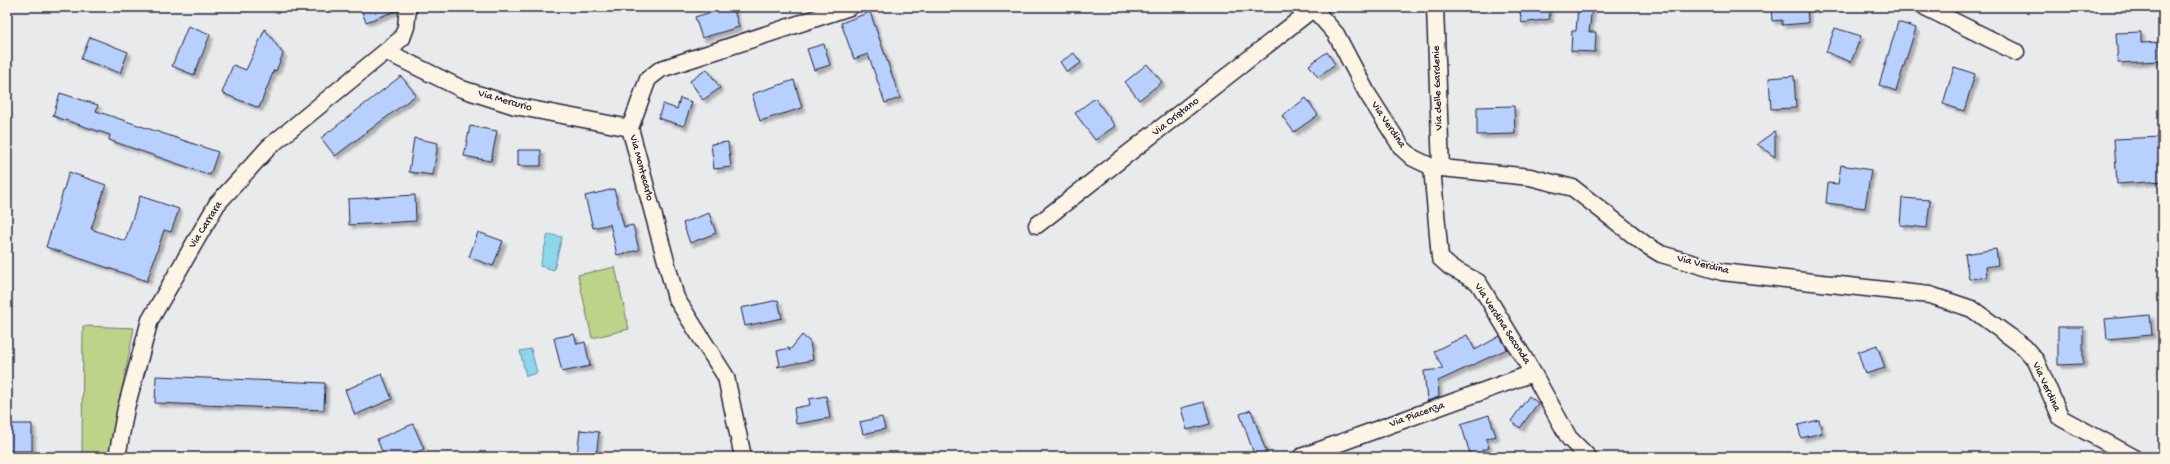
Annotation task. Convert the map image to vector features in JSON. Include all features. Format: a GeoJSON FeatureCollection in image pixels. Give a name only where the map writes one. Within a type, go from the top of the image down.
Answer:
{"type":"FeatureCollection","features":[{"type":"Feature","properties":{"kind":"street","name":"Via Carrara"},"geometry":{"type":"LineString","coordinates":[[117,457],[126,408],[150,320],[217,204],[269,147],[387,52],[402,38],[406,27],[408,7]]}},
{"type":"Feature","properties":{"kind":"street","name":"Via delle Gardenie"},"geometry":{"type":"LineString","coordinates":[[1435,7],[1437,168]]}},
{"type":"Feature","properties":{"kind":"street"},"geometry":{"type":"LineString","coordinates":[[1925,7],[2016,52]]}},
{"type":"Feature","properties":{"kind":"street","name":"Via Montecarlo"},"geometry":{"type":"LineString","coordinates":[[743,457],[726,377],[676,298],[630,128],[648,79],[661,69],[844,8]]}},
{"type":"Feature","properties":{"kind":"street","name":"Via Verdina"},"geometry":{"type":"LineString","coordinates":[[1313,8],[1336,34],[1367,93],[1402,148],[1413,158],[1437,168],[1530,177],[1573,188],[1656,251],[1722,272],[1930,295],[1972,309],[2024,347],[2036,361],[2061,418],[2133,457]]}},
{"type":"Feature","properties":{"kind":"street","name":"Via Oristano"},"geometry":{"type":"LineString","coordinates":[[1037,225],[1313,8]]}},
{"type":"Feature","properties":{"kind":"street","name":"Via Mercurio"},"geometry":{"type":"LineString","coordinates":[[387,52],[462,89],[515,106],[630,128]]}},
{"type":"Feature","properties":{"kind":"street","name":"Via Verdina Seconda"},"geometry":{"type":"LineString","coordinates":[[1437,168],[1440,258],[1450,267],[1478,282],[1533,373],[1569,438],[1588,457]]}},
{"type":"Feature","properties":{"kind":"street","name":"Via Piacenza"},"geometry":{"type":"LineString","coordinates":[[1302,457],[1533,373]]}},
{"type":"Feature","properties":{"kind":"green space"},"geometry":{"type":"Polygon","coordinates":[[[615,267],[629,329],[592,338],[578,275],[615,267]]]}},
{"type":"Feature","properties":{"kind":"green space"},"geometry":{"type":"Polygon","coordinates":[[[83,326],[134,328],[109,457],[82,457],[83,326]]]}},
{"type":"Feature","properties":{"kind":"water"},"geometry":{"type":"Polygon","coordinates":[[[548,234],[562,237],[554,270],[540,266],[548,234]]]}},
{"type":"Feature","properties":{"kind":"water"},"geometry":{"type":"Polygon","coordinates":[[[531,349],[537,373],[526,376],[520,351],[531,349]]]}},
{"type":"Feature","properties":{"kind":"building"},"geometry":{"type":"Polygon","coordinates":[[[360,7],[398,7],[398,10],[366,22],[360,7]]]}},
{"type":"Feature","properties":{"kind":"building"},"geometry":{"type":"Polygon","coordinates":[[[728,7],[733,7],[739,27],[702,38],[695,17],[728,7]]]}},
{"type":"Feature","properties":{"kind":"building"},"geometry":{"type":"Polygon","coordinates":[[[1519,7],[1548,7],[1550,19],[1522,23],[1519,7]]]}},
{"type":"Feature","properties":{"kind":"building"},"geometry":{"type":"Polygon","coordinates":[[[1578,7],[1592,7],[1589,32],[1596,32],[1595,52],[1571,51],[1572,31],[1576,31],[1578,7]]]}},
{"type":"Feature","properties":{"kind":"building"},"geometry":{"type":"Polygon","coordinates":[[[1771,7],[1807,7],[1808,23],[1782,25],[1782,20],[1772,21],[1771,7]]]}},
{"type":"Feature","properties":{"kind":"building"},"geometry":{"type":"Polygon","coordinates":[[[870,12],[900,98],[885,103],[868,54],[854,59],[841,23],[870,12]]]}},
{"type":"Feature","properties":{"kind":"building"},"geometry":{"type":"Polygon","coordinates":[[[1898,22],[1916,28],[1896,91],[1879,85],[1898,22]]]}},
{"type":"Feature","properties":{"kind":"building"},"geometry":{"type":"Polygon","coordinates":[[[188,26],[210,35],[194,75],[172,66],[188,26]]]}},
{"type":"Feature","properties":{"kind":"building"},"geometry":{"type":"Polygon","coordinates":[[[1835,28],[1861,36],[1851,62],[1826,52],[1835,28]]]}},
{"type":"Feature","properties":{"kind":"building"},"geometry":{"type":"Polygon","coordinates":[[[265,29],[283,54],[276,71],[274,70],[259,108],[222,93],[233,65],[246,70],[265,29]]]}},
{"type":"Feature","properties":{"kind":"building"},"geometry":{"type":"Polygon","coordinates":[[[2141,32],[2141,43],[2160,42],[2161,61],[2118,63],[2116,33],[2141,32]]]}},
{"type":"Feature","properties":{"kind":"building"},"geometry":{"type":"Polygon","coordinates":[[[90,37],[128,52],[120,73],[81,59],[90,37]]]}},
{"type":"Feature","properties":{"kind":"building"},"geometry":{"type":"Polygon","coordinates":[[[824,44],[830,65],[814,70],[807,49],[824,44]]]}},
{"type":"Feature","properties":{"kind":"building"},"geometry":{"type":"Polygon","coordinates":[[[1327,52],[1335,64],[1318,77],[1309,65],[1327,52]]]}},
{"type":"Feature","properties":{"kind":"building"},"geometry":{"type":"Polygon","coordinates":[[[1074,53],[1081,63],[1067,72],[1060,62],[1074,53]]]}},
{"type":"Feature","properties":{"kind":"building"},"geometry":{"type":"Polygon","coordinates":[[[1147,64],[1162,82],[1139,100],[1125,82],[1147,64]]]}},
{"type":"Feature","properties":{"kind":"building"},"geometry":{"type":"Polygon","coordinates":[[[1954,67],[1975,74],[1964,111],[1943,104],[1954,67]]]}},
{"type":"Feature","properties":{"kind":"building"},"geometry":{"type":"Polygon","coordinates":[[[707,69],[720,88],[703,100],[690,81],[707,69]]]}},
{"type":"Feature","properties":{"kind":"building"},"geometry":{"type":"Polygon","coordinates":[[[401,76],[416,95],[335,156],[321,138],[401,76]]]}},
{"type":"Feature","properties":{"kind":"building"},"geometry":{"type":"Polygon","coordinates":[[[1794,76],[1796,108],[1771,109],[1769,78],[1794,76]]]}},
{"type":"Feature","properties":{"kind":"building"},"geometry":{"type":"Polygon","coordinates":[[[794,80],[802,108],[760,121],[752,94],[794,80]]]}},
{"type":"Feature","properties":{"kind":"building"},"geometry":{"type":"Polygon","coordinates":[[[60,93],[98,105],[96,111],[218,152],[210,175],[109,140],[110,135],[53,116],[60,93]]]}},
{"type":"Feature","properties":{"kind":"building"},"geometry":{"type":"Polygon","coordinates":[[[680,98],[692,102],[684,126],[658,118],[663,104],[677,109],[680,98]]]}},
{"type":"Feature","properties":{"kind":"building"},"geometry":{"type":"Polygon","coordinates":[[[1095,98],[1115,126],[1095,140],[1075,113],[1095,98]]]}},
{"type":"Feature","properties":{"kind":"building"},"geometry":{"type":"Polygon","coordinates":[[[1306,98],[1318,115],[1294,132],[1282,116],[1306,98]]]}},
{"type":"Feature","properties":{"kind":"building"},"geometry":{"type":"Polygon","coordinates":[[[1514,106],[1515,134],[1477,135],[1477,107],[1514,106]]]}},
{"type":"Feature","properties":{"kind":"building"},"geometry":{"type":"Polygon","coordinates":[[[470,126],[497,131],[491,161],[464,156],[470,126]]]}},
{"type":"Feature","properties":{"kind":"building"},"geometry":{"type":"Polygon","coordinates":[[[1775,131],[1775,157],[1757,144],[1775,131]]]}},
{"type":"Feature","properties":{"kind":"building"},"geometry":{"type":"Polygon","coordinates":[[[2163,137],[2163,181],[2117,184],[2114,139],[2163,137]]]}},
{"type":"Feature","properties":{"kind":"building"},"geometry":{"type":"Polygon","coordinates":[[[414,138],[438,143],[433,175],[409,172],[414,138]]]}},
{"type":"Feature","properties":{"kind":"building"},"geometry":{"type":"Polygon","coordinates":[[[728,142],[731,167],[714,169],[711,144],[728,142]]]}},
{"type":"Feature","properties":{"kind":"building"},"geometry":{"type":"Polygon","coordinates":[[[518,150],[541,150],[541,166],[518,166],[518,150]]]}},
{"type":"Feature","properties":{"kind":"building"},"geometry":{"type":"Polygon","coordinates":[[[1841,165],[1871,170],[1865,208],[1826,203],[1828,183],[1838,184],[1841,165]]]}},
{"type":"Feature","properties":{"kind":"building"},"geometry":{"type":"Polygon","coordinates":[[[69,172],[106,185],[91,229],[125,241],[140,196],[179,209],[171,232],[164,230],[147,281],[46,247],[69,172]]]}},
{"type":"Feature","properties":{"kind":"building"},"geometry":{"type":"Polygon","coordinates":[[[614,189],[624,227],[633,225],[639,250],[617,255],[610,224],[593,228],[585,196],[614,189]]]}},
{"type":"Feature","properties":{"kind":"building"},"geometry":{"type":"Polygon","coordinates":[[[415,195],[416,221],[349,225],[348,199],[415,195]]]}},
{"type":"Feature","properties":{"kind":"building"},"geometry":{"type":"Polygon","coordinates":[[[1902,198],[1930,200],[1927,228],[1900,225],[1902,198]]]}},
{"type":"Feature","properties":{"kind":"building"},"geometry":{"type":"Polygon","coordinates":[[[709,213],[716,233],[690,243],[683,223],[709,213]]]}},
{"type":"Feature","properties":{"kind":"building"},"geometry":{"type":"Polygon","coordinates":[[[478,232],[503,241],[493,266],[469,257],[478,232]]]}},
{"type":"Feature","properties":{"kind":"building"},"geometry":{"type":"Polygon","coordinates":[[[1996,249],[1998,265],[1986,267],[1987,277],[1969,279],[1965,254],[1996,249]]]}},
{"type":"Feature","properties":{"kind":"building"},"geometry":{"type":"Polygon","coordinates":[[[778,300],[782,318],[745,326],[741,308],[778,300]]]}},
{"type":"Feature","properties":{"kind":"building"},"geometry":{"type":"Polygon","coordinates":[[[2150,315],[2152,335],[2107,339],[2105,319],[2150,315]]]}},
{"type":"Feature","properties":{"kind":"building"},"geometry":{"type":"Polygon","coordinates":[[[2058,327],[2083,327],[2083,364],[2058,365],[2058,327]]]}},
{"type":"Feature","properties":{"kind":"building"},"geometry":{"type":"Polygon","coordinates":[[[574,334],[577,344],[585,342],[590,366],[562,372],[554,338],[574,334]]]}},
{"type":"Feature","properties":{"kind":"building"},"geometry":{"type":"Polygon","coordinates":[[[802,335],[810,342],[813,360],[777,367],[780,364],[777,351],[789,348],[789,351],[802,335]]]}},
{"type":"Feature","properties":{"kind":"building"},"geometry":{"type":"Polygon","coordinates":[[[1467,335],[1475,350],[1500,336],[1507,349],[1438,381],[1439,397],[1427,401],[1424,371],[1443,369],[1434,351],[1467,335]]]}},
{"type":"Feature","properties":{"kind":"building"},"geometry":{"type":"Polygon","coordinates":[[[1877,345],[1885,368],[1865,374],[1858,352],[1877,345]]]}},
{"type":"Feature","properties":{"kind":"building"},"geometry":{"type":"Polygon","coordinates":[[[382,374],[392,399],[355,415],[345,390],[382,374]]]}},
{"type":"Feature","properties":{"kind":"building"},"geometry":{"type":"Polygon","coordinates":[[[156,376],[325,383],[324,410],[155,403],[156,376]]]}},
{"type":"Feature","properties":{"kind":"building"},"geometry":{"type":"Polygon","coordinates":[[[826,396],[830,418],[796,424],[794,408],[810,405],[809,399],[826,396]]]}},
{"type":"Feature","properties":{"kind":"building"},"geometry":{"type":"Polygon","coordinates":[[[1529,396],[1538,403],[1520,428],[1511,421],[1529,396]]]}},
{"type":"Feature","properties":{"kind":"building"},"geometry":{"type":"Polygon","coordinates":[[[1204,402],[1210,424],[1187,430],[1181,408],[1204,402]]]}},
{"type":"Feature","properties":{"kind":"building"},"geometry":{"type":"Polygon","coordinates":[[[1251,410],[1267,454],[1258,457],[1255,457],[1240,414],[1251,410]]]}},
{"type":"Feature","properties":{"kind":"building"},"geometry":{"type":"Polygon","coordinates":[[[1489,415],[1496,436],[1486,439],[1489,448],[1482,450],[1484,457],[1471,457],[1461,424],[1489,415]]]}},
{"type":"Feature","properties":{"kind":"building"},"geometry":{"type":"Polygon","coordinates":[[[882,417],[885,429],[863,434],[860,422],[882,417]]]}},
{"type":"Feature","properties":{"kind":"building"},"geometry":{"type":"Polygon","coordinates":[[[1819,420],[1822,433],[1801,438],[1798,425],[1819,420]]]}},
{"type":"Feature","properties":{"kind":"building"},"geometry":{"type":"Polygon","coordinates":[[[7,424],[32,424],[32,451],[7,451],[7,424]]]}},
{"type":"Feature","properties":{"kind":"building"},"geometry":{"type":"Polygon","coordinates":[[[413,424],[424,449],[404,457],[384,457],[377,439],[413,424]]]}},
{"type":"Feature","properties":{"kind":"building"},"geometry":{"type":"Polygon","coordinates":[[[580,430],[599,432],[596,457],[577,456],[580,430]]]}}]}
